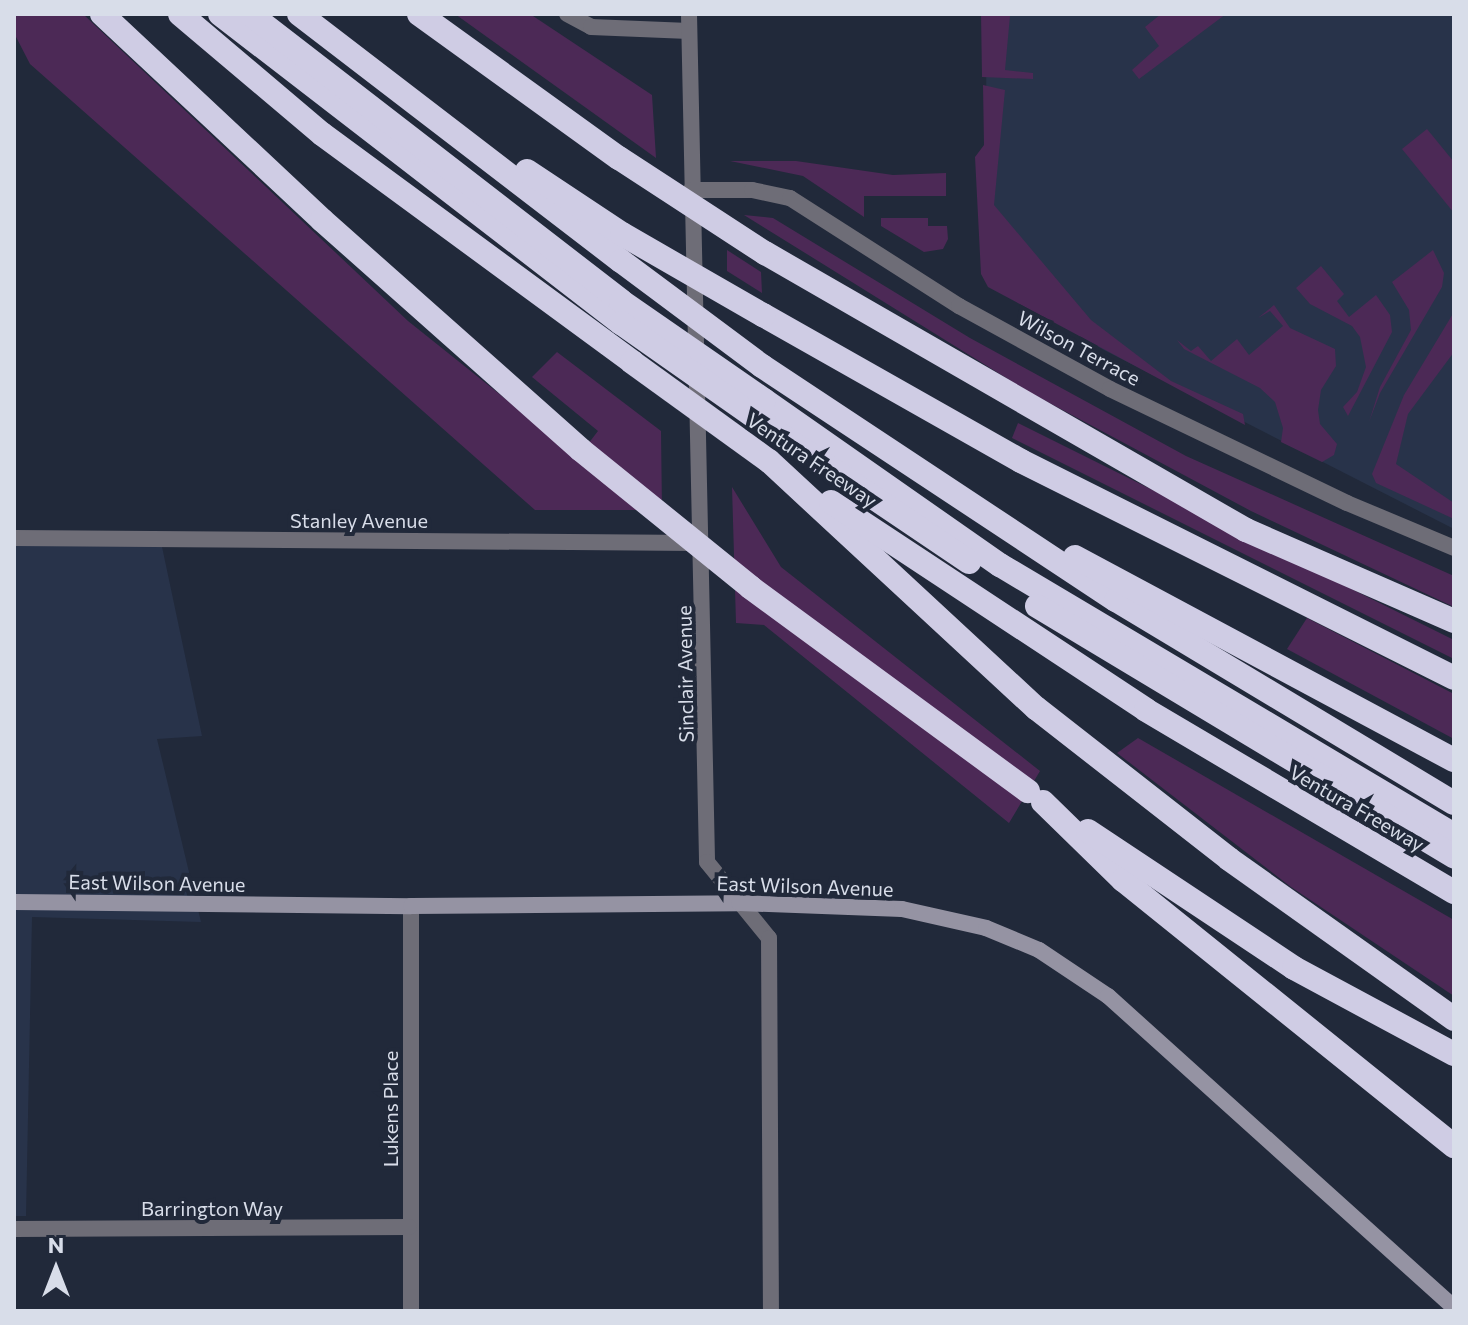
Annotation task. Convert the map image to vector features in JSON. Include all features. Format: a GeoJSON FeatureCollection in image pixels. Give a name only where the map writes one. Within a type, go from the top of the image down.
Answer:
{"type":"FeatureCollection","features":[{"type":"Feature","properties":{"kind":"highway"},"geometry":{"type":"LineString","coordinates":[[102,14],[334,231],[581,450],[750,587],[1035,796],[1131,872],[1454,1146]]}},
{"type":"Feature","properties":{"kind":"highway","name":"Ventura Freeway"},"geometry":{"type":"LineString","coordinates":[[180,14],[322,134],[769,461],[1146,710],[1454,892]]}},
{"type":"Feature","properties":{"kind":"highway"},"geometry":{"type":"LineString","coordinates":[[220,14],[621,312],[764,400],[1000,565],[1454,835]]}},
{"type":"Feature","properties":{"kind":"highway"},"geometry":{"type":"LineString","coordinates":[[250,14],[766,425],[1129,665],[1454,857]]}},
{"type":"Feature","properties":{"kind":"highway"},"geometry":{"type":"LineString","coordinates":[[299,14],[762,366],[922,475],[1318,725],[1454,803]]}},
{"type":"Feature","properties":{"kind":"highway"},"geometry":{"type":"LineString","coordinates":[[419,14],[619,158],[765,253],[1052,423],[1246,530],[1454,621]]}},
{"type":"Feature","properties":{"kind":"highway"},"geometry":{"type":"LineString","coordinates":[[332,41],[622,234],[763,315],[1021,461],[1454,678]]}},
{"type":"Feature","properties":{"kind":"highway"},"geometry":{"type":"LineString","coordinates":[[769,461],[1036,708],[1229,859],[1454,1019]]}},
{"type":"Feature","properties":{"kind":"highway"},"geometry":{"type":"LineString","coordinates":[[922,475],[1454,760]]}},
{"type":"Feature","properties":{"kind":"highway"},"geometry":{"type":"LineString","coordinates":[[1131,872],[1294,968],[1454,1054]]}},
{"type":"Feature","properties":{"kind":"street"},"geometry":{"type":"LineString","coordinates":[[567,14],[591,27],[689,22]]}},
{"type":"Feature","properties":{"kind":"street","name":"Sinclair Avenue"},"geometry":{"type":"LineString","coordinates":[[689,22],[691,190],[704,543],[707,862],[769,938],[771,1311]]}},
{"type":"Feature","properties":{"kind":"street","name":"Wilson Terrace"},"geometry":{"type":"LineString","coordinates":[[691,190],[752,190],[790,198],[959,306],[1110,389],[1347,503],[1454,548]]}},
{"type":"Feature","properties":{"kind":"street","name":"Stanley Avenue"},"geometry":{"type":"LineString","coordinates":[[14,538],[704,543]]}},
{"type":"Feature","properties":{"kind":"street","name":"East Wilson Avenue"},"geometry":{"type":"LineString","coordinates":[[14,902],[411,906],[739,903],[902,909],[986,928],[1039,950],[1108,996],[1454,1308]]}},
{"type":"Feature","properties":{"kind":"street","name":"Lukens Place"},"geometry":{"type":"LineString","coordinates":[[411,906],[411,1311]]}},
{"type":"Feature","properties":{"kind":"street","name":"Barrington Way"},"geometry":{"type":"LineString","coordinates":[[14,1229],[409,1227]]}},
{"type":"Feature","properties":{"kind":"shaded area"},"geometry":{"type":"Polygon","coordinates":[[[14,14],[83,14],[408,321],[578,457],[598,431],[532,377],[557,352],[661,431],[662,510],[535,510],[30,64],[14,33],[14,14]]]}},
{"type":"Feature","properties":{"kind":"shaded area"},"geometry":{"type":"Polygon","coordinates":[[[455,14],[530,14],[652,95],[656,158],[455,14]]]}},
{"type":"Feature","properties":{"kind":"shaded area"},"geometry":{"type":"Polygon","coordinates":[[[981,14],[1029,14],[1010,16],[1005,70],[1033,73],[1033,79],[982,77],[981,14]]]}},
{"type":"Feature","properties":{"kind":"shaded area"},"geometry":{"type":"Polygon","coordinates":[[[986,14],[1454,14],[1454,529],[1104,350],[987,282],[986,14]]]}},
{"type":"Feature","properties":{"kind":"shaded area"},"geometry":{"type":"Polygon","coordinates":[[[1161,14],[1226,14],[1139,79],[1132,70],[1159,46],[1145,27],[1161,14]]]}},
{"type":"Feature","properties":{"kind":"shaded area"},"geometry":{"type":"Polygon","coordinates":[[[983,85],[1005,90],[994,205],[1091,320],[1171,381],[1243,414],[1245,425],[988,287],[981,274],[975,157],[984,145],[983,85]]]}},
{"type":"Feature","properties":{"kind":"shaded area"},"geometry":{"type":"Polygon","coordinates":[[[1427,129],[1454,162],[1454,213],[1402,149],[1427,129]]]}},
{"type":"Feature","properties":{"kind":"shaded area"},"geometry":{"type":"Polygon","coordinates":[[[730,161],[796,161],[893,175],[946,173],[946,196],[864,196],[864,217],[803,176],[730,161]]]}},
{"type":"Feature","properties":{"kind":"shaded area"},"geometry":{"type":"Polygon","coordinates":[[[744,215],[773,218],[970,338],[1186,456],[1454,576],[1454,607],[1251,511],[1029,392],[744,215]]]}},
{"type":"Feature","properties":{"kind":"shaded area"},"geometry":{"type":"Polygon","coordinates":[[[881,218],[928,218],[928,226],[947,226],[948,239],[943,249],[924,252],[881,226],[881,218]]]}},
{"type":"Feature","properties":{"kind":"shaded area"},"geometry":{"type":"Polygon","coordinates":[[[727,250],[761,272],[762,293],[727,271],[727,250]]]}},
{"type":"Feature","properties":{"kind":"shaded area"},"geometry":{"type":"Polygon","coordinates":[[[1433,250],[1444,273],[1442,287],[1380,393],[1369,422],[1380,387],[1411,330],[1409,310],[1392,282],[1433,250]]]}},
{"type":"Feature","properties":{"kind":"shaded area"},"geometry":{"type":"Polygon","coordinates":[[[1321,266],[1344,294],[1337,301],[1349,317],[1376,295],[1390,315],[1392,332],[1348,416],[1343,407],[1357,392],[1366,367],[1360,337],[1352,326],[1310,304],[1296,288],[1321,266]]]}},
{"type":"Feature","properties":{"kind":"shaded area"},"geometry":{"type":"Polygon","coordinates":[[[1274,305],[1290,328],[1335,349],[1336,366],[1321,390],[1318,410],[1320,424],[1337,444],[1334,455],[1322,462],[1281,442],[1283,428],[1275,402],[1260,388],[1184,349],[1177,340],[1191,351],[1198,346],[1211,361],[1237,339],[1249,355],[1283,326],[1270,311],[1258,318],[1274,305]]]}},
{"type":"Feature","properties":{"kind":"shaded area"},"geometry":{"type":"Polygon","coordinates":[[[1454,312],[1454,352],[1408,414],[1396,464],[1454,503],[1454,519],[1376,483],[1372,474],[1404,395],[1454,312]]]}},
{"type":"Feature","properties":{"kind":"shaded area"},"geometry":{"type":"Polygon","coordinates":[[[1018,423],[1454,640],[1454,659],[1012,438],[1018,423]]]}},
{"type":"Feature","properties":{"kind":"shaded area"},"geometry":{"type":"Polygon","coordinates":[[[732,487],[781,567],[1040,771],[1009,823],[764,625],[736,623],[732,487]]]}},
{"type":"Feature","properties":{"kind":"shaded area"},"geometry":{"type":"Polygon","coordinates":[[[14,538],[161,542],[202,736],[157,739],[201,922],[32,917],[26,1216],[14,1216],[14,538]]]}},
{"type":"Feature","properties":{"kind":"shaded area"},"geometry":{"type":"Polygon","coordinates":[[[1307,618],[1454,694],[1454,739],[1287,649],[1307,618]]]}},
{"type":"Feature","properties":{"kind":"shaded area"},"geometry":{"type":"Polygon","coordinates":[[[1138,738],[1454,920],[1454,996],[1291,887],[1117,753],[1138,738]]]}}]}
